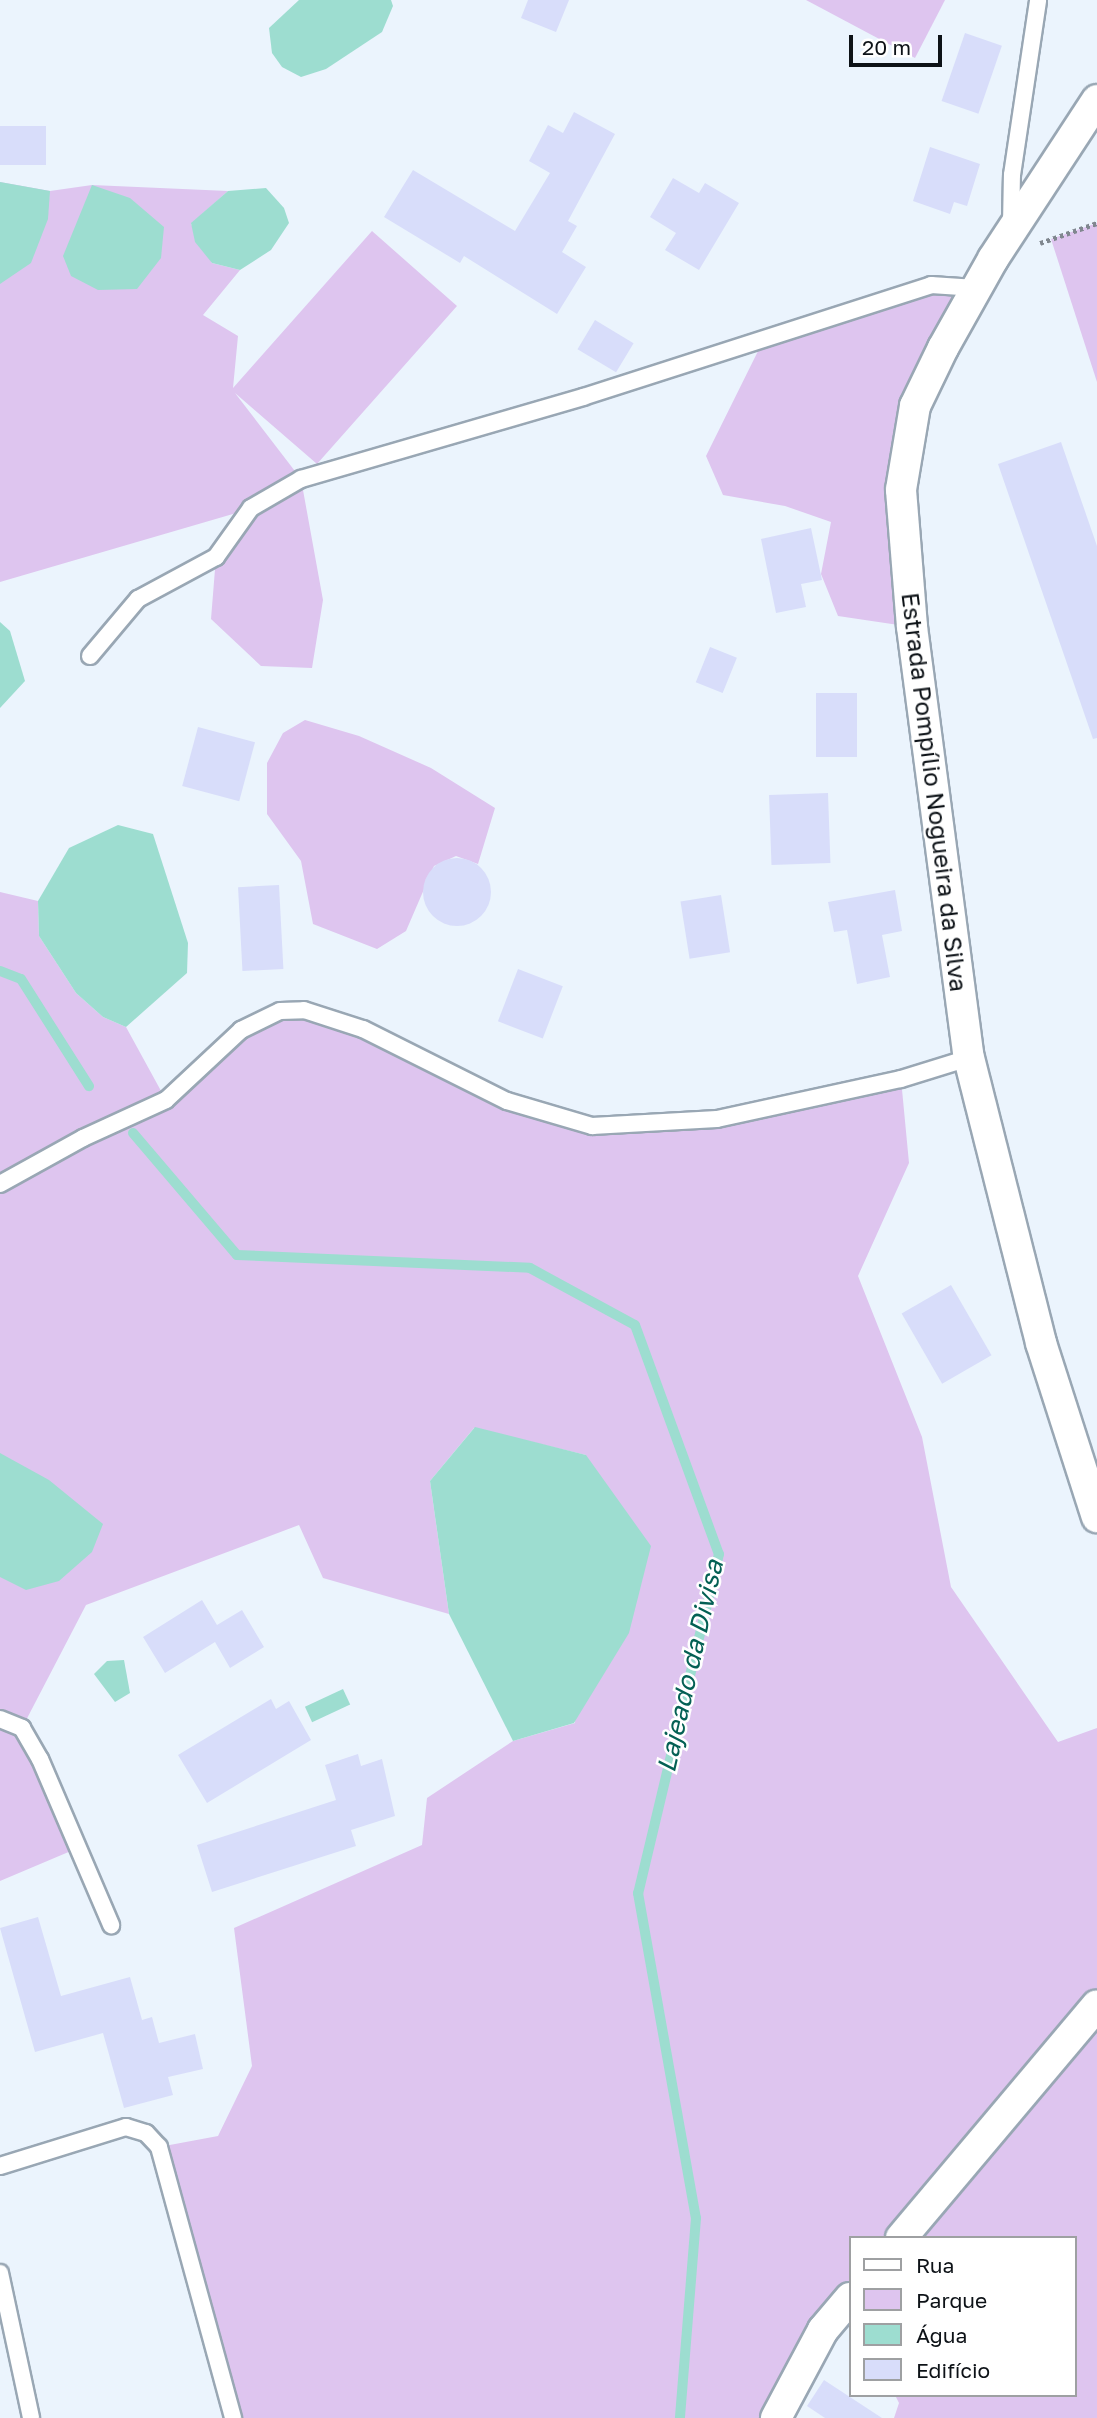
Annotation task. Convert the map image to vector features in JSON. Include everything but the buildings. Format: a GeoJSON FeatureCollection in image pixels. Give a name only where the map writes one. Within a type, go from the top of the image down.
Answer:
{"type":"FeatureCollection","features":[{"type":"Feature","properties":{"kind":"street","name":"Estrada Pompílio Nogueira da Silva"},"geometry":{"type":"LineString","coordinates":[[1097,100],[993,259],[915,405],[901,490],[912,627],[970,1058],[1041,1343],[1097,1517]]}},
{"type":"Feature","properties":{"kind":"street"},"geometry":{"type":"LineString","coordinates":[[903,2236],[1097,2005]]}},
{"type":"Feature","properties":{"kind":"street"},"geometry":{"type":"LineString","coordinates":[[776,2418],[823,2330],[848,2300]]}},
{"type":"Feature","properties":{"kind":"lane"},"geometry":{"type":"LineString","coordinates":[[1011,231],[1012,175],[1038,0]]}},
{"type":"Feature","properties":{"kind":"lane"},"geometry":{"type":"LineString","coordinates":[[90,656],[138,599],[216,557],[251,508],[301,479],[583,397],[930,285],[976,288]]}},
{"type":"Feature","properties":{"kind":"lane"},"geometry":{"type":"LineString","coordinates":[[0,1184],[83,1138],[166,1100],[241,1030],[280,1011],[304,1010],[363,1029],[507,1101],[592,1126],[717,1119],[901,1079],[970,1058]]}},
{"type":"Feature","properties":{"kind":"lane"},"geometry":{"type":"LineString","coordinates":[[0,1719],[22,1728],[40,1759],[111,1925]]}},
{"type":"Feature","properties":{"kind":"lane"},"geometry":{"type":"LineString","coordinates":[[0,2166],[126,2127],[146,2133],[159,2147],[233,2418]]}},
{"type":"Feature","properties":{"kind":"lane"},"geometry":{"type":"LineString","coordinates":[[0,2273],[31,2418]]}},
{"type":"Feature","properties":{"kind":"path"},"geometry":{"type":"LineString","coordinates":[[993,259],[1097,223]]}},
{"type":"Feature","properties":{"kind":"green space"},"geometry":{"type":"Polygon","coordinates":[[[806,0],[945,0],[915,58],[806,0]]]}},
{"type":"Feature","properties":{"kind":"green space"},"geometry":{"type":"Polygon","coordinates":[[[0,182],[50,191],[92,185],[228,191],[191,224],[212,263],[240,270],[203,315],[238,336],[233,388],[372,231],[457,306],[317,464],[235,393],[301,479],[323,600],[312,668],[261,666],[211,619],[216,557],[250,509],[0,582],[0,182]]]}},
{"type":"Feature","properties":{"kind":"green space"},"geometry":{"type":"Polygon","coordinates":[[[1097,223],[1097,382],[1051,239],[1097,223]]]}},
{"type":"Feature","properties":{"kind":"green space"},"geometry":{"type":"Polygon","coordinates":[[[931,285],[976,288],[915,406],[912,627],[838,616],[821,574],[831,522],[785,506],[723,495],[706,456],[765,337],[931,285]]]}},
{"type":"Feature","properties":{"kind":"green space"},"geometry":{"type":"Polygon","coordinates":[[[305,720],[359,736],[431,768],[495,808],[478,864],[456,856],[434,866],[406,931],[377,949],[313,924],[301,861],[267,814],[267,763],[283,733],[305,720]]]}},
{"type":"Feature","properties":{"kind":"green space"},"geometry":{"type":"Polygon","coordinates":[[[0,892],[38,901],[39,936],[76,993],[103,1017],[126,1027],[166,1100],[241,1030],[304,1010],[507,1101],[617,1125],[717,1119],[901,1079],[909,1163],[858,1276],[922,1437],[951,1587],[1058,1742],[1097,1728],[1097,2418],[894,2418],[899,2403],[896,2397],[1076,2397],[1076,2236],[848,2236],[848,2316],[843,2307],[776,2418],[233,2418],[159,2147],[218,2136],[252,2066],[234,1928],[422,1845],[427,1798],[513,1741],[575,1723],[586,1455],[474,1428],[430,1481],[449,1614],[323,1578],[299,1525],[86,1605],[22,1728],[78,1848],[0,1881],[0,892]]]}},
{"type":"Feature","properties":{"kind":"water"},"geometry":{"type":"Polygon","coordinates":[[[299,0],[391,0],[393,6],[382,32],[326,69],[301,77],[282,67],[272,53],[269,28],[299,0]]]}},
{"type":"Feature","properties":{"kind":"water"},"geometry":{"type":"Polygon","coordinates":[[[0,182],[50,191],[48,219],[31,263],[0,284],[0,182]]]}},
{"type":"Feature","properties":{"kind":"water"},"geometry":{"type":"Polygon","coordinates":[[[92,185],[130,198],[164,227],[161,258],[137,289],[98,290],[71,276],[63,256],[92,185]]]}},
{"type":"Feature","properties":{"kind":"water"},"geometry":{"type":"Polygon","coordinates":[[[266,188],[284,208],[289,223],[271,250],[240,270],[212,263],[195,242],[191,223],[228,191],[266,188]]]}},
{"type":"Feature","properties":{"kind":"water"},"geometry":{"type":"Polygon","coordinates":[[[0,622],[10,631],[25,681],[0,708],[0,622]]]}},
{"type":"Feature","properties":{"kind":"water"},"geometry":{"type":"Polygon","coordinates":[[[118,825],[153,834],[188,943],[187,973],[126,1027],[103,1017],[76,993],[39,936],[38,901],[69,848],[118,825]]]}},
{"type":"Feature","properties":{"kind":"water"},"geometry":{"type":"Polygon","coordinates":[[[475,1427],[586,1455],[651,1546],[629,1633],[574,1723],[513,1741],[449,1614],[430,1481],[475,1427]]]}},
{"type":"Feature","properties":{"kind":"water"},"geometry":{"type":"Polygon","coordinates":[[[0,1453],[49,1480],[103,1524],[92,1552],[59,1581],[26,1590],[0,1577],[0,1453]]]}},
{"type":"Feature","properties":{"kind":"water"},"geometry":{"type":"Polygon","coordinates":[[[124,1660],[130,1693],[115,1702],[94,1674],[107,1661],[124,1660]]]}},
{"type":"Feature","properties":{"kind":"water"},"geometry":{"type":"Polygon","coordinates":[[[343,1689],[350,1704],[312,1722],[305,1707],[343,1689]]]}},
{"type":"Feature","properties":{"kind":"waterway","name":"Lajeado da Divisa"},"geometry":{"type":"LineString","coordinates":[[0,971],[21,979],[89,1086]]}},
{"type":"Feature","properties":{"kind":"waterway","name":"Lajeado da Divisa"},"geometry":{"type":"LineString","coordinates":[[133,1133],[237,1255],[530,1268],[635,1325],[719,1554],[638,1893],[696,2218],[680,2418]]}}]}
